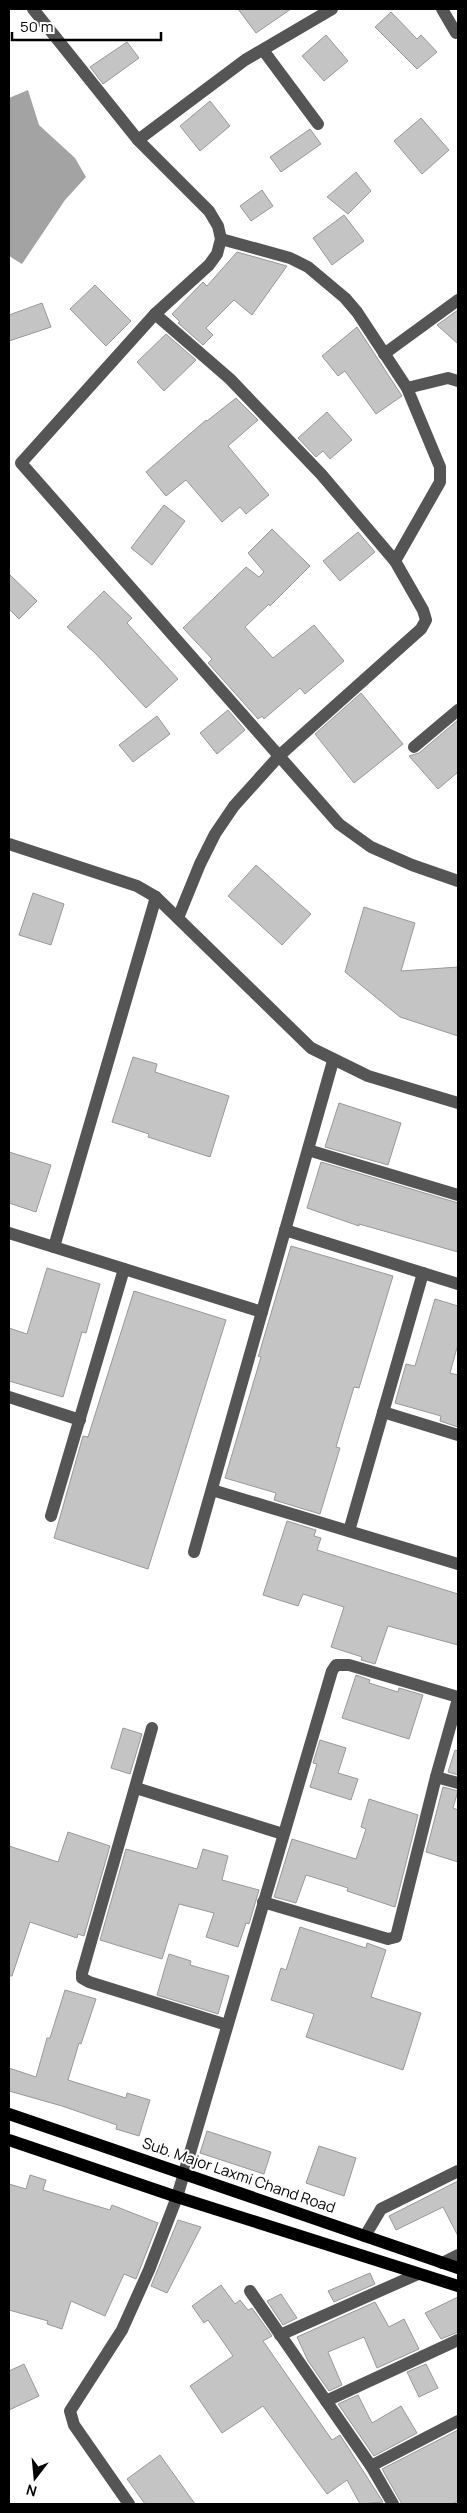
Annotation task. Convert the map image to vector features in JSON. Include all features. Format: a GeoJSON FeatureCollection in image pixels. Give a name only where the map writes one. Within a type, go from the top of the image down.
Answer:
{"type":"FeatureCollection","features":[{"type":"Feature","properties":{"kind":"main road","name":"Sub. Major Laxmi Chand Road"},"geometry":{"type":"LineString","coordinates":[[9,2114],[458,2268]]}},
{"type":"Feature","properties":{"kind":"main road"},"geometry":{"type":"LineString","coordinates":[[9,2140],[177,2197],[458,2286]]}},
{"type":"Feature","properties":{"kind":"street"},"geometry":{"type":"LineString","coordinates":[[34,9],[138,140],[209,211],[218,226],[221,239],[217,254],[209,265],[155,314],[21,463],[339,824],[371,847],[412,866],[458,881]]}},
{"type":"Feature","properties":{"kind":"street"},"geometry":{"type":"LineString","coordinates":[[138,140],[246,60],[332,9]]}},
{"type":"Feature","properties":{"kind":"street"},"geometry":{"type":"LineString","coordinates":[[442,9],[456,33]]}},
{"type":"Feature","properties":{"kind":"street"},"geometry":{"type":"LineString","coordinates":[[263,50],[318,124]]}},
{"type":"Feature","properties":{"kind":"street"},"geometry":{"type":"LineString","coordinates":[[221,239],[265,249],[308,267],[345,298],[407,388],[440,467],[440,482],[395,561]]}},
{"type":"Feature","properties":{"kind":"street"},"geometry":{"type":"LineString","coordinates":[[384,354],[458,300]]}},
{"type":"Feature","properties":{"kind":"street"},"geometry":{"type":"LineString","coordinates":[[155,314],[230,379],[321,474],[395,561],[423,610],[426,620],[421,629],[280,755],[234,806],[215,834],[178,918]]}},
{"type":"Feature","properties":{"kind":"street"},"geometry":{"type":"LineString","coordinates":[[407,388],[448,378],[458,381]]}},
{"type":"Feature","properties":{"kind":"street"},"geometry":{"type":"LineString","coordinates":[[414,747],[458,710]]}},
{"type":"Feature","properties":{"kind":"street"},"geometry":{"type":"LineString","coordinates":[[9,844],[137,886],[156,897],[311,1048],[333,1061],[368,1076],[458,1103]]}},
{"type":"Feature","properties":{"kind":"street"},"geometry":{"type":"LineString","coordinates":[[54,1247],[156,897]]}},
{"type":"Feature","properties":{"kind":"street"},"geometry":{"type":"LineString","coordinates":[[194,1552],[333,1061]]}},
{"type":"Feature","properties":{"kind":"street"},"geometry":{"type":"LineString","coordinates":[[308,1150],[458,1195]]}},
{"type":"Feature","properties":{"kind":"street"},"geometry":{"type":"LineString","coordinates":[[285,1230],[458,1284]]}},
{"type":"Feature","properties":{"kind":"street"},"geometry":{"type":"LineString","coordinates":[[9,1234],[262,1312]]}},
{"type":"Feature","properties":{"kind":"street"},"geometry":{"type":"LineString","coordinates":[[52,1516],[124,1269]]}},
{"type":"Feature","properties":{"kind":"street"},"geometry":{"type":"LineString","coordinates":[[350,1531],[423,1273]]}},
{"type":"Feature","properties":{"kind":"street"},"geometry":{"type":"LineString","coordinates":[[9,1397],[80,1420]]}},
{"type":"Feature","properties":{"kind":"street"},"geometry":{"type":"LineString","coordinates":[[384,1412],[458,1435]]}},
{"type":"Feature","properties":{"kind":"street"},"geometry":{"type":"LineString","coordinates":[[212,1490],[458,1564]]}},
{"type":"Feature","properties":{"kind":"street"},"geometry":{"type":"LineString","coordinates":[[129,2504],[74,2425],[70,2411],[122,2330],[149,2270],[177,2197],[282,1834],[332,1671],[336,1665],[349,1664],[458,1698],[396,1937],[388,1939],[263,1902]]}},
{"type":"Feature","properties":{"kind":"street"},"geometry":{"type":"LineString","coordinates":[[152,1728],[82,1978],[89,1982],[226,2025]]}},
{"type":"Feature","properties":{"kind":"street"},"geometry":{"type":"LineString","coordinates":[[436,1777],[458,1783]]}},
{"type":"Feature","properties":{"kind":"street"},"geometry":{"type":"LineString","coordinates":[[136,1788],[282,1834]]}},
{"type":"Feature","properties":{"kind":"street"},"geometry":{"type":"LineString","coordinates":[[365,2236],[381,2209],[458,2171]]}},
{"type":"Feature","properties":{"kind":"street"},"geometry":{"type":"LineString","coordinates":[[442,2263],[458,2256]]}},
{"type":"Feature","properties":{"kind":"street"},"geometry":{"type":"LineString","coordinates":[[280,2335],[418,2274]]}},
{"type":"Feature","properties":{"kind":"street"},"geometry":{"type":"LineString","coordinates":[[250,2291],[371,2466],[393,2504]]}},
{"type":"Feature","properties":{"kind":"street"},"geometry":{"type":"LineString","coordinates":[[326,2402],[458,2340]]}},
{"type":"Feature","properties":{"kind":"street"},"geometry":{"type":"LineString","coordinates":[[371,2466],[458,2421]]}},
{"type":"Feature","properties":{"kind":"shaded area"},"geometry":{"type":"Polygon","coordinates":[[[28,90],[39,125],[75,158],[86,177],[65,200],[22,264],[9,256],[9,98],[28,90]]]}},
{"type":"Feature","properties":{"kind":"building"},"geometry":{"type":"Polygon","coordinates":[[[238,9],[291,9],[256,33],[238,9]]]}},
{"type":"Feature","properties":{"kind":"building"},"geometry":{"type":"Polygon","coordinates":[[[391,12],[417,39],[421,35],[437,52],[417,69],[375,27],[391,12]]]}},
{"type":"Feature","properties":{"kind":"building"},"geometry":{"type":"Polygon","coordinates":[[[326,35],[348,61],[324,81],[302,56],[326,35]]]}},
{"type":"Feature","properties":{"kind":"building"},"geometry":{"type":"Polygon","coordinates":[[[127,42],[139,58],[103,84],[90,67],[127,42]]]}},
{"type":"Feature","properties":{"kind":"building"},"geometry":{"type":"Polygon","coordinates":[[[210,101],[230,126],[200,151],[180,126],[210,101]]]}},
{"type":"Feature","properties":{"kind":"building"},"geometry":{"type":"Polygon","coordinates":[[[421,118],[449,150],[422,174],[394,141],[421,118]]]}},
{"type":"Feature","properties":{"kind":"building"},"geometry":{"type":"Polygon","coordinates":[[[310,129],[321,144],[281,172],[270,157],[310,129]]]}},
{"type":"Feature","properties":{"kind":"building"},"geometry":{"type":"Polygon","coordinates":[[[356,172],[371,191],[348,214],[327,197],[356,172]]]}},
{"type":"Feature","properties":{"kind":"building"},"geometry":{"type":"Polygon","coordinates":[[[262,190],[273,206],[251,221],[240,206],[262,190]]]}},
{"type":"Feature","properties":{"kind":"building"},"geometry":{"type":"Polygon","coordinates":[[[344,215],[364,241],[332,265],[313,238],[344,215]]]}},
{"type":"Feature","properties":{"kind":"building"},"geometry":{"type":"Polygon","coordinates":[[[237,252],[287,266],[252,315],[234,300],[206,328],[213,335],[203,345],[178,323],[180,322],[172,314],[203,282],[207,286],[237,252]]]}},
{"type":"Feature","properties":{"kind":"building"},"geometry":{"type":"Polygon","coordinates":[[[95,285],[131,321],[106,346],[70,309],[95,285]]]}},
{"type":"Feature","properties":{"kind":"building"},"geometry":{"type":"Polygon","coordinates":[[[42,303],[51,327],[9,341],[9,315],[42,303]]]}},
{"type":"Feature","properties":{"kind":"building"},"geometry":{"type":"Polygon","coordinates":[[[458,310],[458,344],[437,325],[458,310]]]}},
{"type":"Feature","properties":{"kind":"building"},"geometry":{"type":"Polygon","coordinates":[[[357,327],[402,396],[376,414],[345,371],[338,376],[322,356],[357,327]]]}},
{"type":"Feature","properties":{"kind":"building"},"geometry":{"type":"Polygon","coordinates":[[[166,334],[196,360],[164,391],[137,362],[166,334]]]}},
{"type":"Feature","properties":{"kind":"building"},"geometry":{"type":"Polygon","coordinates":[[[236,398],[258,420],[228,446],[269,495],[246,514],[240,507],[222,522],[186,480],[166,496],[146,472],[206,420],[236,398]]]}},
{"type":"Feature","properties":{"kind":"building"},"geometry":{"type":"Polygon","coordinates":[[[327,412],[352,440],[330,459],[323,451],[316,457],[298,438],[327,412]]]}},
{"type":"Feature","properties":{"kind":"building"},"geometry":{"type":"Polygon","coordinates":[[[164,505],[185,521],[152,565],[131,548],[164,505]]]}},
{"type":"Feature","properties":{"kind":"building"},"geometry":{"type":"Polygon","coordinates":[[[272,529],[310,566],[270,606],[269,604],[245,627],[273,658],[314,625],[344,661],[305,694],[300,688],[264,719],[262,716],[258,719],[208,663],[212,659],[183,628],[246,567],[259,577],[264,572],[248,553],[272,529]]]}},
{"type":"Feature","properties":{"kind":"building"},"geometry":{"type":"Polygon","coordinates":[[[358,532],[375,552],[340,581],[323,561],[358,532]]]}},
{"type":"Feature","properties":{"kind":"building"},"geometry":{"type":"Polygon","coordinates":[[[9,574],[37,601],[19,619],[9,609],[9,574]]]}},
{"type":"Feature","properties":{"kind":"building"},"geometry":{"type":"Polygon","coordinates":[[[104,591],[132,618],[127,623],[178,679],[146,708],[96,654],[67,627],[104,591]]]}},
{"type":"Feature","properties":{"kind":"building"},"geometry":{"type":"Polygon","coordinates":[[[361,693],[403,744],[354,783],[315,734],[361,693]]]}},
{"type":"Feature","properties":{"kind":"building"},"geometry":{"type":"Polygon","coordinates":[[[228,710],[245,730],[217,754],[200,733],[228,710]]]}},
{"type":"Feature","properties":{"kind":"building"},"geometry":{"type":"Polygon","coordinates":[[[157,716],[170,734],[133,762],[119,745],[157,716]]]}},
{"type":"Feature","properties":{"kind":"building"},"geometry":{"type":"Polygon","coordinates":[[[458,720],[458,772],[438,789],[409,756],[419,753],[458,720]]]}},
{"type":"Feature","properties":{"kind":"building"},"geometry":{"type":"Polygon","coordinates":[[[256,865],[311,914],[282,945],[228,896],[256,865]]]}},
{"type":"Feature","properties":{"kind":"building"},"geometry":{"type":"Polygon","coordinates":[[[33,893],[64,904],[51,945],[19,935],[33,893]]]}},
{"type":"Feature","properties":{"kind":"building"},"geometry":{"type":"Polygon","coordinates":[[[364,907],[415,923],[401,971],[458,967],[458,1036],[400,1017],[345,972],[364,907]]]}},
{"type":"Feature","properties":{"kind":"building"},"geometry":{"type":"Polygon","coordinates":[[[133,1057],[157,1064],[155,1072],[229,1096],[210,1157],[148,1137],[149,1134],[112,1122],[133,1057]]]}},
{"type":"Feature","properties":{"kind":"building"},"geometry":{"type":"Polygon","coordinates":[[[339,1103],[401,1123],[388,1165],[325,1147],[339,1103]]]}},
{"type":"Feature","properties":{"kind":"building"},"geometry":{"type":"Polygon","coordinates":[[[9,1152],[51,1165],[36,1212],[9,1203],[9,1152]]]}},
{"type":"Feature","properties":{"kind":"building"},"geometry":{"type":"Polygon","coordinates":[[[321,1162],[458,1203],[458,1252],[359,1224],[359,1226],[307,1208],[321,1162]]]}},
{"type":"Feature","properties":{"kind":"building"},"geometry":{"type":"Polygon","coordinates":[[[291,1246],[393,1276],[359,1388],[354,1387],[336,1447],[340,1448],[320,1514],[274,1500],[276,1493],[225,1478],[261,1357],[258,1356],[291,1246]]]}},
{"type":"Feature","properties":{"kind":"building"},"geometry":{"type":"Polygon","coordinates":[[[47,1268],[100,1284],[86,1333],[82,1332],[63,1397],[9,1381],[9,1328],[27,1334],[47,1268]]]}},
{"type":"Feature","properties":{"kind":"building"},"geometry":{"type":"Polygon","coordinates":[[[134,1291],[226,1320],[148,1569],[54,1538],[83,1436],[88,1437],[134,1291]]]}},
{"type":"Feature","properties":{"kind":"building"},"geometry":{"type":"Polygon","coordinates":[[[435,1299],[458,1306],[458,1344],[450,1373],[458,1375],[458,1427],[440,1421],[441,1416],[395,1403],[406,1364],[415,1366],[435,1299]]]}},
{"type":"Feature","properties":{"kind":"building"},"geometry":{"type":"Polygon","coordinates":[[[287,1521],[316,1530],[314,1536],[321,1538],[317,1550],[458,1594],[458,1645],[388,1626],[375,1664],[361,1660],[362,1657],[331,1647],[344,1607],[303,1594],[298,1606],[263,1595],[287,1521]]]}},
{"type":"Feature","properties":{"kind":"building"},"geometry":{"type":"Polygon","coordinates":[[[356,1675],[370,1680],[369,1683],[398,1692],[399,1688],[423,1695],[409,1739],[342,1718],[356,1675]]]}},
{"type":"Feature","properties":{"kind":"building"},"geometry":{"type":"Polygon","coordinates":[[[123,1728],[142,1734],[130,1774],[111,1768],[123,1728]]]}},
{"type":"Feature","properties":{"kind":"building"},"geometry":{"type":"Polygon","coordinates":[[[320,1740],[346,1748],[338,1773],[358,1779],[351,1800],[310,1787],[317,1764],[313,1763],[320,1740]]]}},
{"type":"Feature","properties":{"kind":"building"},"geometry":{"type":"Polygon","coordinates":[[[455,1750],[458,1751],[458,1775],[448,1772],[455,1750]]]}},
{"type":"Feature","properties":{"kind":"building"},"geometry":{"type":"Polygon","coordinates":[[[443,1787],[458,1791],[453,1808],[458,1810],[458,1862],[426,1852],[443,1787]]]}},
{"type":"Feature","properties":{"kind":"building"},"geometry":{"type":"Polygon","coordinates":[[[369,1799],[418,1815],[395,1907],[347,1891],[348,1888],[306,1875],[296,1903],[274,1897],[292,1839],[356,1859],[366,1829],[361,1827],[369,1799]]]}},
{"type":"Feature","properties":{"kind":"building"},"geometry":{"type":"Polygon","coordinates":[[[68,1832],[110,1846],[84,1936],[78,1934],[77,1938],[30,1922],[12,1976],[9,1976],[9,1846],[58,1862],[68,1832]]]}},
{"type":"Feature","properties":{"kind":"building"},"geometry":{"type":"Polygon","coordinates":[[[126,1849],[197,1869],[203,1849],[228,1856],[222,1880],[259,1890],[249,1924],[246,1923],[238,1947],[206,1937],[214,1913],[179,1904],[162,1959],[100,1940],[126,1849]]]}},
{"type":"Feature","properties":{"kind":"building"},"geometry":{"type":"Polygon","coordinates":[[[300,1927],[366,1948],[367,1943],[386,1950],[371,1997],[421,2013],[403,2070],[306,2037],[314,2014],[271,2000],[281,1968],[286,1970],[300,1927]]]}},
{"type":"Feature","properties":{"kind":"building"},"geometry":{"type":"Polygon","coordinates":[[[169,1954],[191,1961],[190,1965],[229,1976],[218,2014],[157,1995],[169,1954]]]}},
{"type":"Feature","properties":{"kind":"building"},"geometry":{"type":"Polygon","coordinates":[[[65,1990],[96,1999],[81,2044],[79,2043],[68,2080],[126,2098],[127,2093],[150,2100],[139,2136],[116,2129],[117,2125],[62,2106],[9,2091],[9,2068],[36,2077],[47,2038],[50,2038],[65,1990]]]}},
{"type":"Feature","properties":{"kind":"building"},"geometry":{"type":"Polygon","coordinates":[[[207,2131],[271,2152],[264,2174],[200,2153],[207,2131]]]}},
{"type":"Feature","properties":{"kind":"building"},"geometry":{"type":"Polygon","coordinates":[[[319,2146],[356,2158],[344,2196],[306,2183],[319,2146]]]}},
{"type":"Feature","properties":{"kind":"building"},"geometry":{"type":"Polygon","coordinates":[[[30,2175],[46,2180],[43,2190],[110,2210],[112,2205],[158,2223],[136,2279],[124,2274],[105,2316],[71,2301],[62,2329],[47,2324],[48,2321],[9,2310],[9,2184],[26,2189],[30,2175]]]}},
{"type":"Feature","properties":{"kind":"building"},"geometry":{"type":"Polygon","coordinates":[[[458,2181],[458,2236],[443,2207],[396,2230],[389,2216],[458,2181]]]}},
{"type":"Feature","properties":{"kind":"building"},"geometry":{"type":"Polygon","coordinates":[[[178,2220],[201,2227],[167,2293],[151,2286],[178,2220]]]}},
{"type":"Feature","properties":{"kind":"building"},"geometry":{"type":"Polygon","coordinates":[[[370,2273],[375,2284],[334,2302],[328,2291],[370,2273]]]}},
{"type":"Feature","properties":{"kind":"building"},"geometry":{"type":"Polygon","coordinates":[[[221,2285],[235,2304],[240,2300],[248,2310],[252,2308],[272,2336],[263,2341],[332,2440],[340,2435],[383,2502],[360,2504],[347,2480],[327,2494],[263,2406],[222,2433],[190,2386],[233,2356],[208,2320],[204,2323],[192,2306],[221,2285]]]}},
{"type":"Feature","properties":{"kind":"building"},"geometry":{"type":"Polygon","coordinates":[[[281,2294],[297,2318],[283,2325],[267,2301],[281,2294]]]}},
{"type":"Feature","properties":{"kind":"building"},"geometry":{"type":"Polygon","coordinates":[[[458,2297],[458,2332],[441,2339],[425,2313],[458,2297]]]}},
{"type":"Feature","properties":{"kind":"building"},"geometry":{"type":"Polygon","coordinates":[[[375,2302],[389,2327],[404,2319],[419,2349],[377,2368],[364,2337],[328,2352],[342,2385],[329,2391],[308,2361],[297,2337],[375,2302]]]}},
{"type":"Feature","properties":{"kind":"building"},"geometry":{"type":"Polygon","coordinates":[[[24,2364],[39,2396],[9,2410],[9,2371],[24,2364]]]}},
{"type":"Feature","properties":{"kind":"building"},"geometry":{"type":"Polygon","coordinates":[[[426,2364],[438,2388],[419,2397],[407,2372],[426,2364]]]}},
{"type":"Feature","properties":{"kind":"building"},"geometry":{"type":"Polygon","coordinates":[[[358,2395],[372,2423],[401,2406],[417,2433],[374,2456],[338,2404],[358,2395]]]}},
{"type":"Feature","properties":{"kind":"building"},"geometry":{"type":"Polygon","coordinates":[[[458,2430],[458,2501],[452,2504],[402,2504],[382,2469],[458,2430]]]}},
{"type":"Feature","properties":{"kind":"building"},"geometry":{"type":"Polygon","coordinates":[[[160,2455],[195,2504],[145,2504],[127,2479],[160,2455]]]}}]}
